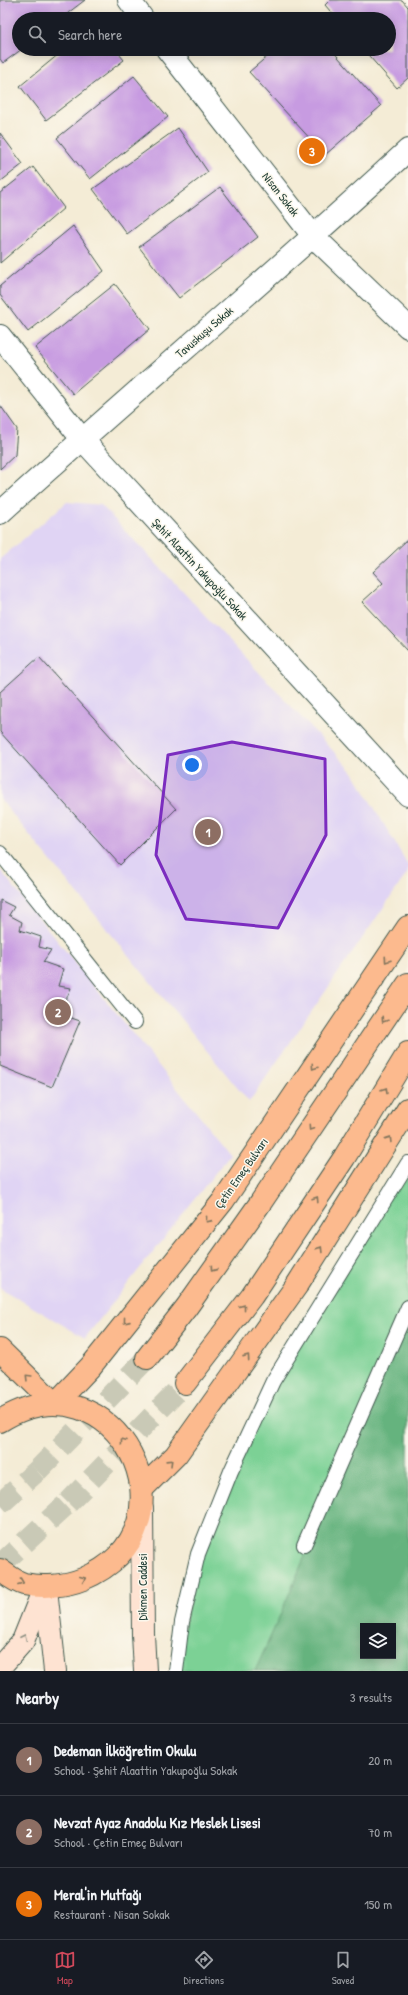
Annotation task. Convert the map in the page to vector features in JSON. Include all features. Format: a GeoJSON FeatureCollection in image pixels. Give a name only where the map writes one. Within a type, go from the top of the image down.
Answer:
{"type":"FeatureCollection","features":[{"type":"Feature","properties":{"kind":"main road","name":"Çetin Emeç Bulvarı"},"geometry":{"type":"LineString","coordinates":[[55,1404],[91,1366],[223,1200],[408,927]]}},
{"type":"Feature","properties":{"kind":"main road"},"geometry":{"type":"LineString","coordinates":[[147,1358],[186,1308],[261,1202],[408,984]]}},
{"type":"Feature","properties":{"kind":"main road"},"geometry":{"type":"LineString","coordinates":[[186,1383],[252,1296],[344,1158],[408,1053]]}},
{"type":"Feature","properties":{"kind":"main road"},"geometry":{"type":"LineString","coordinates":[[142,1496],[176,1456],[297,1285],[408,1109]]}},
{"type":"Feature","properties":{"kind":"main road"},"geometry":{"type":"LineString","coordinates":[[0,1350],[55,1404]]}},
{"type":"Feature","properties":{"kind":"main road","name":"Dikmen Caddesi"},"geometry":{"type":"LineString","coordinates":[[0,1421],[15,1412],[55,1404],[81,1409],[105,1421],[124,1440],[137,1463],[142,1496],[143,1634],[145,1671]]}},
{"type":"Feature","properties":{"kind":"main road","name":"Dikmen Caddesi"},"geometry":{"type":"LineString","coordinates":[[0,1570],[22,1584],[45,1586],[73,1583],[99,1572],[120,1554],[135,1530],[142,1496]]}},
{"type":"Feature","properties":{"kind":"main road"},"geometry":{"type":"LineString","coordinates":[[0,1667],[23,1641],[45,1586]]}},
{"type":"Feature","properties":{"kind":"main road"},"geometry":{"type":"LineString","coordinates":[[45,1586],[55,1671]]}},
{"type":"Feature","properties":{"kind":"street"},"geometry":{"type":"LineString","coordinates":[[128,0],[138,12]]}},
{"type":"Feature","properties":{"kind":"street","name":"Nisan Sokak"},"geometry":{"type":"LineString","coordinates":[[172,56],[314,237],[408,327]]}},
{"type":"Feature","properties":{"kind":"street","name":"Tavuskuşu Sokak"},"geometry":{"type":"LineString","coordinates":[[0,513],[82,439],[314,237],[408,150]]}},
{"type":"Feature","properties":{"kind":"street","name":"Şehit Alaattin Yakupoğlu Sokak"},"geometry":{"type":"LineString","coordinates":[[0,336],[82,439],[408,795]]}},
{"type":"Feature","properties":{"kind":"lane"},"geometry":{"type":"LineString","coordinates":[[0,853],[136,1022]]}},
{"type":"Feature","properties":{"kind":"lane"},"geometry":{"type":"LineString","coordinates":[[176,1671],[182,1622],[198,1554],[231,1471],[273,1381],[408,1163]]}},
{"type":"Feature","properties":{"kind":"lane"},"geometry":{"type":"LineString","coordinates":[[304,1545],[408,1308]]}},
{"type":"Feature","properties":{"kind":"highlighted area"},"geometry":{"type":"Polygon","coordinates":[[[232,742],[325,759],[326,835],[278,928],[186,919],[156,855],[168,755],[232,742]]]}},
{"type":"Feature","properties":{"kind":"shaded area"},"geometry":{"type":"Polygon","coordinates":[[[67,502],[101,505],[353,772],[408,865],[408,872],[249,1102],[0,799],[0,559],[67,502]]]}},
{"type":"Feature","properties":{"kind":"shaded area"},"geometry":{"type":"Polygon","coordinates":[[[0,870],[230,1154],[85,1338],[0,1288],[0,870]]]}},
{"type":"Feature","properties":{"kind":"green space"},"geometry":{"type":"Polygon","coordinates":[[[408,1163],[408,1671],[176,1671],[198,1554],[273,1381],[408,1163]]]}},
{"type":"Feature","properties":{"kind":"green space"},"geometry":{"type":"Polygon","coordinates":[[[408,1311],[408,1671],[255,1671],[294,1582],[369,1400],[408,1311]]]}},
{"type":"Feature","properties":{"kind":"building"},"geometry":{"type":"Polygon","coordinates":[[[0,0],[85,0],[69,12],[12,12],[12,56],[3,63],[0,59],[0,0]]]}},
{"type":"Feature","properties":{"kind":"building"},"geometry":{"type":"Polygon","coordinates":[[[330,0],[402,0],[408,7],[408,78],[397,88],[369,56],[396,56],[396,12],[331,12],[325,5],[330,0]]]}},
{"type":"Feature","properties":{"kind":"building"},"geometry":{"type":"Polygon","coordinates":[[[56,56],[121,56],[124,60],[46,120],[20,86],[56,56]]]}},
{"type":"Feature","properties":{"kind":"building"},"geometry":{"type":"Polygon","coordinates":[[[268,56],[337,56],[381,106],[325,155],[249,72],[268,56]]]}},
{"type":"Feature","properties":{"kind":"building"},"geometry":{"type":"Polygon","coordinates":[[[134,76],[168,117],[90,179],[57,138],[134,76]]]}},
{"type":"Feature","properties":{"kind":"building"},"geometry":{"type":"Polygon","coordinates":[[[178,128],[208,172],[127,234],[93,189],[178,128]]]}},
{"type":"Feature","properties":{"kind":"building"},"geometry":{"type":"Polygon","coordinates":[[[0,133],[23,164],[0,182],[0,133]]]}},
{"type":"Feature","properties":{"kind":"building"},"geometry":{"type":"Polygon","coordinates":[[[33,167],[64,208],[0,263],[0,193],[33,167]]]}},
{"type":"Feature","properties":{"kind":"building"},"geometry":{"type":"Polygon","coordinates":[[[220,187],[258,237],[179,298],[139,247],[220,187]]]}},
{"type":"Feature","properties":{"kind":"building"},"geometry":{"type":"Polygon","coordinates":[[[73,226],[104,271],[28,332],[0,295],[0,286],[73,226]]]}},
{"type":"Feature","properties":{"kind":"building"},"geometry":{"type":"Polygon","coordinates":[[[115,284],[150,329],[73,394],[35,348],[115,284]]]}},
{"type":"Feature","properties":{"kind":"building"},"geometry":{"type":"Polygon","coordinates":[[[0,405],[17,429],[15,455],[0,469],[0,405]]]}},
{"type":"Feature","properties":{"kind":"building"},"geometry":{"type":"Polygon","coordinates":[[[408,539],[408,651],[362,602],[383,583],[373,572],[408,539]]]}},
{"type":"Feature","properties":{"kind":"building"},"geometry":{"type":"Polygon","coordinates":[[[39,657],[176,809],[120,865],[0,732],[0,692],[39,657]]]}},
{"type":"Feature","properties":{"kind":"building"},"geometry":{"type":"Polygon","coordinates":[[[0,900],[14,907],[9,915],[22,922],[20,930],[41,937],[39,947],[51,950],[43,962],[63,969],[58,986],[71,988],[60,1014],[80,1021],[52,1087],[0,1066],[0,900]]]}},
{"type":"Feature","properties":{"kind":"tunnel"},"geometry":{"type":"LineString","coordinates":[[37,1471],[147,1358]]}},
{"type":"Feature","properties":{"kind":"tunnel"},"geometry":{"type":"LineString","coordinates":[[68,1503],[185,1383]]}},
{"type":"Feature","properties":{"kind":"tunnel"},"geometry":{"type":"LineString","coordinates":[[0,1504],[37,1471]]}},
{"type":"Feature","properties":{"kind":"tunnel"},"geometry":{"type":"LineString","coordinates":[[0,1565],[68,1503]]}},
{"type":"Feature","properties":{"kind":"place","name":"Meral'in Mutfağı"},"geometry":{"type":"Point","coordinates":[312,151]}},
{"type":"Feature","properties":{"kind":"place","name":"Dedeman İlköğretim Okulu"},"geometry":{"type":"Point","coordinates":[208,832]}},
{"type":"Feature","properties":{"kind":"place","name":"Nevzat Ayaz Anadolu Kız Meslek Lisesi"},"geometry":{"type":"Point","coordinates":[58,1012]}}]}
